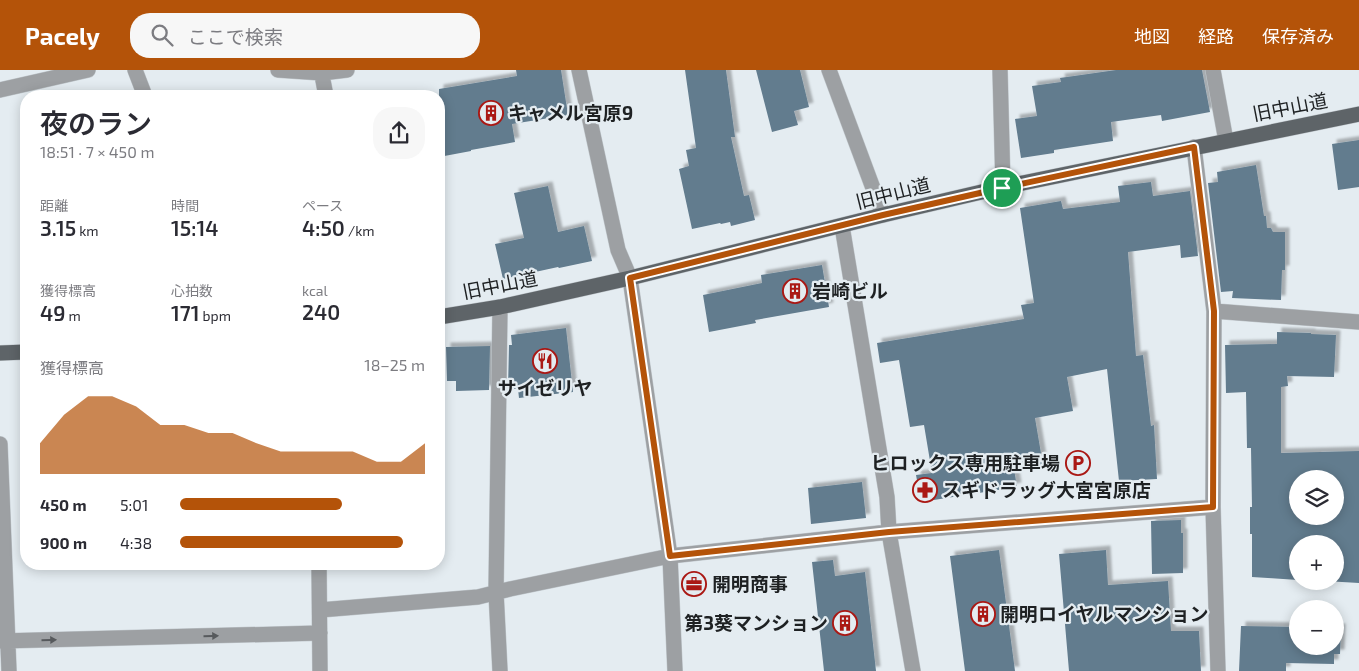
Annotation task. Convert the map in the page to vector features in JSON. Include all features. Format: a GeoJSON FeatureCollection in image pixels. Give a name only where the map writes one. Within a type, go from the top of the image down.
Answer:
{"type":"FeatureCollection","features":[{"type":"Feature","properties":{"kind":"main road","name":"旧中山道"},"geometry":{"type":"LineString","coordinates":[[445,317],[500,307],[630,278],[883,215],[1002,188],[1359,114]]}},
{"type":"Feature","properties":{"kind":"main road"},"geometry":{"type":"LineString","coordinates":[[0,353],[20,352]]}},
{"type":"Feature","properties":{"kind":"street"},"geometry":{"type":"LineString","coordinates":[[0,90],[88,70]]}},
{"type":"Feature","properties":{"kind":"street"},"geometry":{"type":"LineString","coordinates":[[135,70],[142,90]]}},
{"type":"Feature","properties":{"kind":"street"},"geometry":{"type":"LineString","coordinates":[[278,70],[322,72],[347,70]]}},
{"type":"Feature","properties":{"kind":"street"},"geometry":{"type":"LineString","coordinates":[[579,70],[618,250],[630,278],[670,556],[675,671]]}},
{"type":"Feature","properties":{"kind":"street"},"geometry":{"type":"LineString","coordinates":[[828,70],[883,215]]}},
{"type":"Feature","properties":{"kind":"street"},"geometry":{"type":"LineString","coordinates":[[1000,70],[1002,188]]}},
{"type":"Feature","properties":{"kind":"street"},"geometry":{"type":"LineString","coordinates":[[1213,70],[1226,141]]}},
{"type":"Feature","properties":{"kind":"street"},"geometry":{"type":"LineString","coordinates":[[322,72],[325,90]]}},
{"type":"Feature","properties":{"kind":"street"},"geometry":{"type":"LineString","coordinates":[[1194,147],[1214,311],[1213,507],[1218,671]]}},
{"type":"Feature","properties":{"kind":"street"},"geometry":{"type":"LineString","coordinates":[[842,226],[887,497],[889,532],[913,671]]}},
{"type":"Feature","properties":{"kind":"street"},"geometry":{"type":"LineString","coordinates":[[500,307],[496,592],[500,671]]}},
{"type":"Feature","properties":{"kind":"street"},"geometry":{"type":"LineString","coordinates":[[1214,311],[1359,322]]}},
{"type":"Feature","properties":{"kind":"street"},"geometry":{"type":"LineString","coordinates":[[0,444],[4,641],[9,671]]}},
{"type":"Feature","properties":{"kind":"street"},"geometry":{"type":"LineString","coordinates":[[320,610],[478,597],[670,556],[889,532],[1213,507]]}},
{"type":"Feature","properties":{"kind":"street"},"geometry":{"type":"LineString","coordinates":[[319,570],[320,671]]}},
{"type":"Feature","properties":{"kind":"street"},"geometry":{"type":"LineString","coordinates":[[4,641],[320,633]]}},
{"type":"Feature","properties":{"kind":"building"},"geometry":{"type":"Polygon","coordinates":[[[516,70],[561,70],[568,115],[512,124],[515,142],[445,156],[445,90],[439,89],[517,76],[516,70]]]}},
{"type":"Feature","properties":{"kind":"building"},"geometry":{"type":"Polygon","coordinates":[[[685,70],[726,70],[735,137],[731,137],[744,196],[749,195],[755,220],[731,226],[730,222],[692,229],[679,169],[689,166],[686,150],[696,148],[685,70]]]}},
{"type":"Feature","properties":{"kind":"building"},"geometry":{"type":"Polygon","coordinates":[[[756,70],[800,70],[809,107],[794,111],[798,125],[772,132],[756,70]]]}},
{"type":"Feature","properties":{"kind":"building"},"geometry":{"type":"Polygon","coordinates":[[[1116,70],[1202,70],[1210,112],[1162,121],[1161,115],[1111,122],[1113,141],[1054,150],[1054,153],[1021,158],[1015,119],[1037,116],[1032,86],[1061,82],[1060,78],[1116,70]]]}},
{"type":"Feature","properties":{"kind":"building"},"geometry":{"type":"Polygon","coordinates":[[[1359,140],[1359,187],[1338,190],[1332,144],[1359,140]]]}},
{"type":"Feature","properties":{"kind":"building"},"geometry":{"type":"Polygon","coordinates":[[[1256,165],[1267,228],[1271,228],[1273,232],[1285,232],[1285,270],[1282,270],[1281,300],[1232,298],[1233,291],[1221,292],[1208,183],[1218,182],[1217,172],[1256,165]]]}},
{"type":"Feature","properties":{"kind":"building"},"geometry":{"type":"Polygon","coordinates":[[[1151,182],[1153,196],[1190,191],[1198,256],[1181,258],[1180,245],[1128,252],[1136,356],[1143,355],[1151,426],[1154,425],[1157,479],[1119,481],[1107,369],[1067,377],[1073,411],[1035,418],[1043,465],[1014,469],[1017,487],[921,502],[916,475],[932,473],[924,425],[910,427],[899,360],[880,363],[877,343],[1024,319],[1021,305],[1034,303],[1020,208],[1061,201],[1063,209],[1120,202],[1118,186],[1151,182]]]}},
{"type":"Feature","properties":{"kind":"building"},"geometry":{"type":"Polygon","coordinates":[[[548,186],[558,232],[584,226],[592,261],[503,279],[495,244],[524,238],[514,193],[548,186]]]}},
{"type":"Feature","properties":{"kind":"building"},"geometry":{"type":"Polygon","coordinates":[[[822,265],[829,307],[755,320],[756,323],[709,332],[703,295],[762,283],[761,275],[822,265]]]}},
{"type":"Feature","properties":{"kind":"building"},"geometry":{"type":"Polygon","coordinates":[[[566,328],[573,392],[519,398],[518,389],[508,389],[509,345],[512,345],[511,335],[566,328]]]}},
{"type":"Feature","properties":{"kind":"building"},"geometry":{"type":"Polygon","coordinates":[[[1277,332],[1336,335],[1334,377],[1287,376],[1288,386],[1281,387],[1281,453],[1359,451],[1359,583],[1344,582],[1344,535],[1289,535],[1289,579],[1252,577],[1252,534],[1250,534],[1250,507],[1252,507],[1251,448],[1247,448],[1246,392],[1226,393],[1225,345],[1277,344],[1277,332]]]}},
{"type":"Feature","properties":{"kind":"building"},"geometry":{"type":"Polygon","coordinates":[[[490,346],[489,390],[456,391],[456,381],[447,381],[446,347],[490,346]]]}},
{"type":"Feature","properties":{"kind":"building"},"geometry":{"type":"Polygon","coordinates":[[[862,482],[866,518],[811,524],[808,488],[862,482]]]}},
{"type":"Feature","properties":{"kind":"building"},"geometry":{"type":"Polygon","coordinates":[[[1181,520],[1181,533],[1183,533],[1183,573],[1152,574],[1151,521],[1181,520]]]}},
{"type":"Feature","properties":{"kind":"building","name":"開明ロイヤルマンション"},"geometry":{"type":"Polygon","coordinates":[[[999,550],[1015,671],[965,671],[950,556],[999,550]]]}},
{"type":"Feature","properties":{"kind":"building"},"geometry":{"type":"Polygon","coordinates":[[[1106,550],[1108,585],[1168,581],[1171,631],[1199,631],[1201,671],[1069,671],[1059,554],[1106,550]]]}},
{"type":"Feature","properties":{"kind":"building","name":"第3葵マンション"},"geometry":{"type":"Polygon","coordinates":[[[833,560],[835,576],[865,572],[876,671],[824,671],[812,562],[833,560]]]}},
{"type":"Feature","properties":{"kind":"building"},"geometry":{"type":"Polygon","coordinates":[[[1241,626],[1289,627],[1289,655],[1334,655],[1334,664],[1286,663],[1286,671],[1239,671],[1241,626]]]}},
{"type":"Feature","properties":{"kind":"place","name":"キャメル宮原9"},"geometry":{"type":"Point","coordinates":[491,113]}},
{"type":"Feature","properties":{"kind":"place","name":"岩崎ビル"},"geometry":{"type":"Point","coordinates":[795,291]}},
{"type":"Feature","properties":{"kind":"place","name":"サイゼリヤ"},"geometry":{"type":"Point","coordinates":[545,361]}},
{"type":"Feature","properties":{"kind":"place","name":"ヒロックス専用駐車場"},"geometry":{"type":"Point","coordinates":[1078,463]}},
{"type":"Feature","properties":{"kind":"place","name":"スギドラッグ大宮宮原店"},"geometry":{"type":"Point","coordinates":[925,490]}},
{"type":"Feature","properties":{"kind":"place","name":"開明商事"},"geometry":{"type":"Point","coordinates":[694,584]}},
{"type":"Feature","properties":{"kind":"place","name":"開明ロイヤルマンション"},"geometry":{"type":"Point","coordinates":[983,614]}},
{"type":"Feature","properties":{"kind":"place","name":"第3葵マンション"},"geometry":{"type":"Point","coordinates":[845,623]}},
{"type":"Feature","properties":{"kind":"route"},"geometry":{"type":"LineString","coordinates":[[1194,147],[1214,311],[1213,507],[889,532],[670,556],[630,278],[883,215],[1002,188],[1194,147]]}}]}
